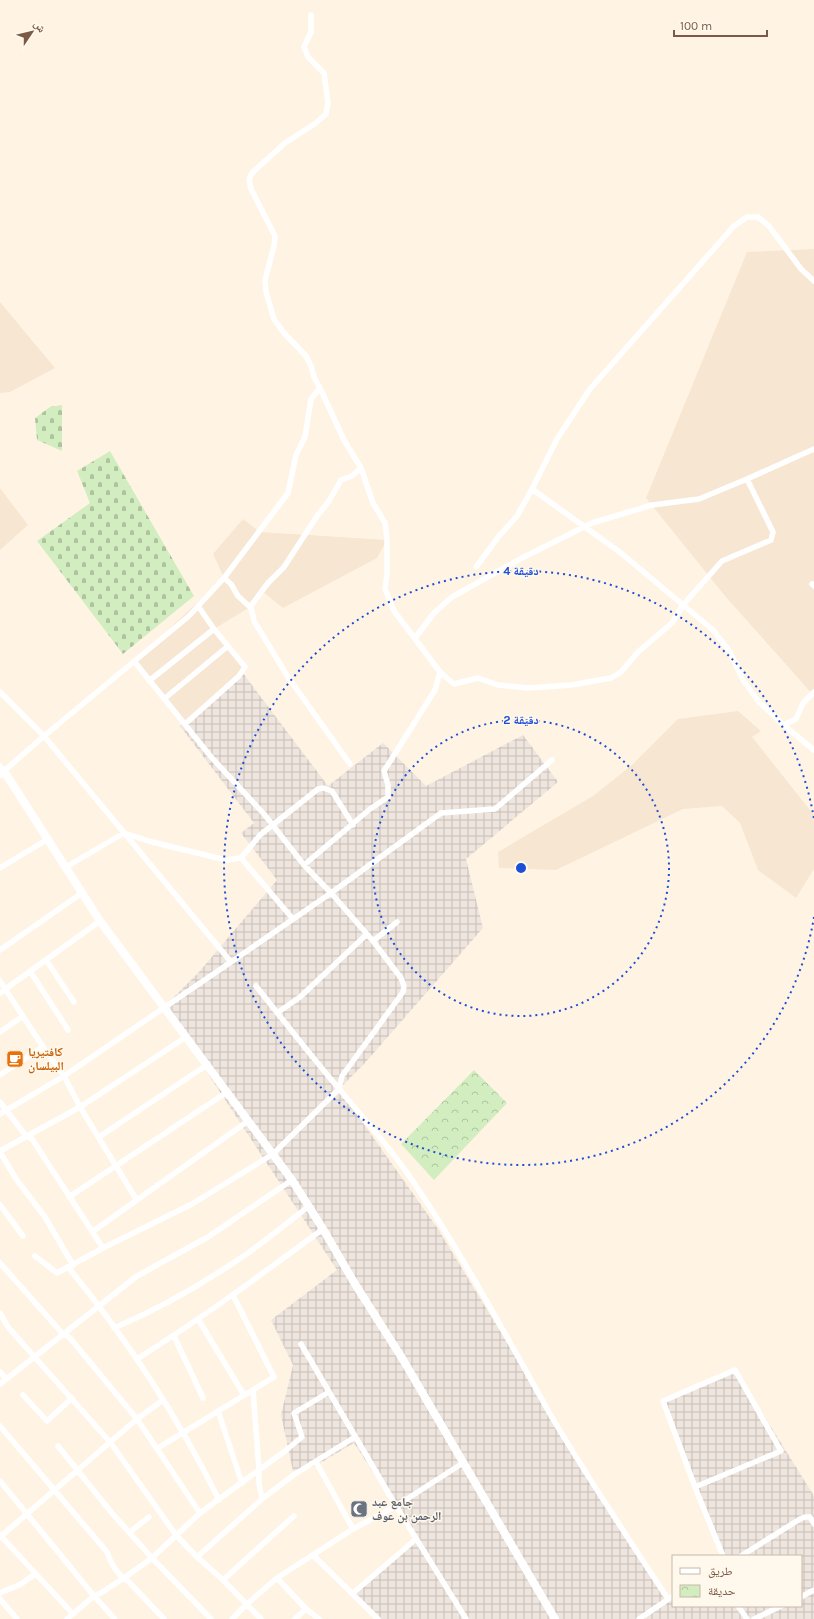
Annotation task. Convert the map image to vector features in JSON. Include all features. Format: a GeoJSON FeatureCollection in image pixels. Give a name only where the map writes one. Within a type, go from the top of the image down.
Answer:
{"type":"FeatureCollection","features":[{"type":"Feature","properties":{"kind":"street"},"geometry":{"type":"LineString","coordinates":[[312,15],[311,32],[304,47],[308,57],[324,73],[328,103],[326,114],[316,123],[285,143],[254,170],[249,181],[251,189],[274,236],[274,246],[265,280],[266,292],[274,319],[284,333],[306,356],[314,377],[344,440],[361,468],[372,503],[385,523],[388,540],[385,589],[394,611],[440,672],[454,684],[478,678],[498,686],[528,688],[571,685],[610,678],[621,672],[638,652],[672,623],[683,605],[722,561],[771,540],[773,532],[747,479]]}},
{"type":"Feature","properties":{"kind":"street"},"geometry":{"type":"LineString","coordinates":[[476,567],[499,536],[517,516],[557,439],[590,389],[734,226],[747,217],[758,217],[769,226],[801,269],[814,281]]}},
{"type":"Feature","properties":{"kind":"street"},"geometry":{"type":"LineString","coordinates":[[320,388],[311,399],[305,437],[296,455],[288,493],[224,578],[189,616],[1,770],[48,839],[100,921],[292,1180],[402,1358],[555,1619]]}},
{"type":"Feature","properties":{"kind":"street"},"geometry":{"type":"LineString","coordinates":[[415,638],[434,613],[452,597],[522,558],[585,527],[652,505],[699,499],[814,449]]}},
{"type":"Feature","properties":{"kind":"street"},"geometry":{"type":"LineString","coordinates":[[250,607],[268,583],[284,567],[317,516],[329,501],[341,480],[352,476],[361,468]]}},
{"type":"Feature","properties":{"kind":"street"},"geometry":{"type":"LineString","coordinates":[[532,489],[621,553],[713,630],[730,652],[743,680],[758,702],[814,750]]}},
{"type":"Feature","properties":{"kind":"street"},"geometry":{"type":"LineString","coordinates":[[224,578],[231,584],[238,596],[250,607],[254,621],[288,677],[350,764]]}},
{"type":"Feature","properties":{"kind":"street"},"geometry":{"type":"LineString","coordinates":[[185,724],[239,676],[245,667],[214,629],[198,606]]}},
{"type":"Feature","properties":{"kind":"street"},"geometry":{"type":"LineString","coordinates":[[149,681],[214,629]]}},
{"type":"Feature","properties":{"kind":"street"},"geometry":{"type":"LineString","coordinates":[[164,699],[228,646]]}},
{"type":"Feature","properties":{"kind":"street"},"geometry":{"type":"LineString","coordinates":[[35,1256],[57,1273],[103,1248],[192,1204],[273,1154],[339,1089],[342,1076],[403,992],[404,986],[398,974],[373,941],[304,865],[264,814],[212,758],[134,661]]}},
{"type":"Feature","properties":{"kind":"street"},"geometry":{"type":"LineString","coordinates":[[304,865],[353,825],[370,809],[388,797],[388,785],[384,771],[435,690],[440,672]]}},
{"type":"Feature","properties":{"kind":"street"},"geometry":{"type":"LineString","coordinates":[[784,725],[796,719],[803,703],[814,692]]}},
{"type":"Feature","properties":{"kind":"street"},"geometry":{"type":"LineString","coordinates":[[1,694],[44,736],[230,962]]}},
{"type":"Feature","properties":{"kind":"street"},"geometry":{"type":"LineString","coordinates":[[0,1114],[64,1076],[331,893],[441,813],[495,810],[552,760]]}},
{"type":"Feature","properties":{"kind":"street"},"geometry":{"type":"LineString","coordinates":[[66,867],[124,833],[152,842],[226,860],[240,858],[260,835],[318,789],[323,788],[332,791],[353,825]]}},
{"type":"Feature","properties":{"kind":"street"},"geometry":{"type":"LineString","coordinates":[[0,868],[48,839]]}},
{"type":"Feature","properties":{"kind":"street"},"geometry":{"type":"LineString","coordinates":[[240,858],[293,919]]}},
{"type":"Feature","properties":{"kind":"street"},"geometry":{"type":"LineString","coordinates":[[0,950],[82,893]]}},
{"type":"Feature","properties":{"kind":"street"},"geometry":{"type":"LineString","coordinates":[[2,991],[100,921]]}},
{"type":"Feature","properties":{"kind":"street"},"geometry":{"type":"LineString","coordinates":[[373,941],[397,922]]}},
{"type":"Feature","properties":{"kind":"street"},"geometry":{"type":"LineString","coordinates":[[277,1013],[300,997],[366,934]]}},
{"type":"Feature","properties":{"kind":"street"},"geometry":{"type":"LineString","coordinates":[[46,960],[74,1002]]}},
{"type":"Feature","properties":{"kind":"street"},"geometry":{"type":"LineString","coordinates":[[30,971],[68,1030]]}},
{"type":"Feature","properties":{"kind":"street"},"geometry":{"type":"LineString","coordinates":[[0,981],[2,991],[23,1016],[64,1076],[80,1107],[136,1199]]}},
{"type":"Feature","properties":{"kind":"street"},"geometry":{"type":"LineString","coordinates":[[256,986],[339,1089],[394,1153],[433,1211],[491,1306],[551,1415],[602,1497],[670,1598],[639,1619]]}},
{"type":"Feature","properties":{"kind":"street"},"geometry":{"type":"LineString","coordinates":[[0,1032],[23,1016]]}},
{"type":"Feature","properties":{"kind":"street"},"geometry":{"type":"LineString","coordinates":[[186,1037],[80,1107],[0,1152],[16,1179],[44,1217],[71,1266],[137,1359],[183,1431],[219,1500]]}},
{"type":"Feature","properties":{"kind":"street"},"geometry":{"type":"LineString","coordinates":[[0,1075],[43,1047]]}},
{"type":"Feature","properties":{"kind":"street"},"geometry":{"type":"LineString","coordinates":[[99,1137],[207,1065]]}},
{"type":"Feature","properties":{"kind":"street"},"geometry":{"type":"LineString","coordinates":[[69,1197],[227,1092]]}},
{"type":"Feature","properties":{"kind":"street"},"geometry":{"type":"LineString","coordinates":[[0,1102],[26,1136],[32,1139],[103,1248]]}},
{"type":"Feature","properties":{"kind":"street"},"geometry":{"type":"LineString","coordinates":[[92,1232],[248,1120]]}},
{"type":"Feature","properties":{"kind":"street"},"geometry":{"type":"LineString","coordinates":[[0,1384],[137,1276],[208,1237],[292,1180]]}},
{"type":"Feature","properties":{"kind":"street"},"geometry":{"type":"LineString","coordinates":[[0,1204],[23,1236]]}},
{"type":"Feature","properties":{"kind":"street"},"geometry":{"type":"LineString","coordinates":[[114,1328],[143,1316],[205,1281],[248,1253],[308,1206]]}},
{"type":"Feature","properties":{"kind":"street"},"geometry":{"type":"LineString","coordinates":[[137,1359],[174,1336],[233,1295],[323,1229]]}},
{"type":"Feature","properties":{"kind":"street"},"geometry":{"type":"LineString","coordinates":[[0,1263],[64,1334],[70,1338],[137,1419],[158,1448],[200,1513]]}},
{"type":"Feature","properties":{"kind":"street"},"geometry":{"type":"LineString","coordinates":[[158,1448],[183,1431],[274,1377],[233,1295]]}},
{"type":"Feature","properties":{"kind":"street"},"geometry":{"type":"LineString","coordinates":[[0,1313],[8,1327],[110,1442],[176,1535],[261,1619]]}},
{"type":"Feature","properties":{"kind":"street"},"geometry":{"type":"LineString","coordinates":[[198,1319],[244,1395]]}},
{"type":"Feature","properties":{"kind":"street"},"geometry":{"type":"LineString","coordinates":[[174,1336],[203,1398]]}},
{"type":"Feature","properties":{"kind":"street"},"geometry":{"type":"LineString","coordinates":[[300,1344],[396,1506],[466,1619]]}},
{"type":"Feature","properties":{"kind":"street"},"geometry":{"type":"LineString","coordinates":[[695,1487],[782,1451],[735,1370],[663,1401],[695,1487],[723,1555]]}},
{"type":"Feature","properties":{"kind":"street"},"geometry":{"type":"LineString","coordinates":[[0,1372],[6,1379]]}},
{"type":"Feature","properties":{"kind":"street"},"geometry":{"type":"LineString","coordinates":[[253,1390],[259,1470],[258,1483],[262,1499]]}},
{"type":"Feature","properties":{"kind":"street"},"geometry":{"type":"LineString","coordinates":[[67,1619],[94,1596],[124,1578],[152,1558],[200,1513],[302,1437],[294,1413],[329,1392]]}},
{"type":"Feature","properties":{"kind":"street"},"geometry":{"type":"LineString","coordinates":[[23,1395],[47,1422],[72,1398]]}},
{"type":"Feature","properties":{"kind":"street"},"geometry":{"type":"LineString","coordinates":[[73,1614],[0,1536],[137,1419],[163,1400]]}},
{"type":"Feature","properties":{"kind":"street"},"geometry":{"type":"LineString","coordinates":[[218,1411],[242,1483]]}},
{"type":"Feature","properties":{"kind":"street"},"geometry":{"type":"LineString","coordinates":[[0,1426],[107,1552],[110,1560],[124,1578],[128,1580],[164,1619]]}},
{"type":"Feature","properties":{"kind":"street"},"geometry":{"type":"LineString","coordinates":[[197,1557],[262,1499],[295,1474],[355,1437]]}},
{"type":"Feature","properties":{"kind":"street"},"geometry":{"type":"LineString","coordinates":[[58,1446],[111,1512],[152,1558],[211,1619]]}},
{"type":"Feature","properties":{"kind":"street"},"geometry":{"type":"LineString","coordinates":[[316,1462],[354,1528]]}},
{"type":"Feature","properties":{"kind":"street"},"geometry":{"type":"LineString","coordinates":[[232,1619],[277,1578],[354,1528],[396,1506],[463,1463]]}},
{"type":"Feature","properties":{"kind":"street"},"geometry":{"type":"LineString","coordinates":[[0,1481],[94,1596],[116,1619]]}},
{"type":"Feature","properties":{"kind":"street"},"geometry":{"type":"LineString","coordinates":[[223,1580],[294,1516]]}},
{"type":"Feature","properties":{"kind":"street"},"geometry":{"type":"LineString","coordinates":[[130,1532],[148,1517]]}},
{"type":"Feature","properties":{"kind":"street"},"geometry":{"type":"LineString","coordinates":[[743,1555],[800,1519],[810,1517],[814,1524]]}},
{"type":"Feature","properties":{"kind":"street"},"geometry":{"type":"LineString","coordinates":[[352,1594],[416,1539]]}},
{"type":"Feature","properties":{"kind":"street"},"geometry":{"type":"LineString","coordinates":[[313,1555],[378,1619]]}},
{"type":"Feature","properties":{"kind":"street"},"geometry":{"type":"LineString","coordinates":[[0,1594],[21,1584],[35,1574]]}},
{"type":"Feature","properties":{"kind":"street"},"geometry":{"type":"LineString","coordinates":[[277,1578],[306,1609],[319,1619]]}},
{"type":"Feature","properties":{"kind":"street"},"geometry":{"type":"LineString","coordinates":[[802,1596],[814,1590]]}},
{"type":"Feature","properties":{"kind":"street"},"geometry":{"type":"LineString","coordinates":[[0,1599],[17,1619]]}},
{"type":"Feature","properties":{"kind":"street"},"geometry":{"type":"LineString","coordinates":[[739,1607],[747,1619]]}},
{"type":"Feature","properties":{"kind":"street"},"geometry":{"type":"LineString","coordinates":[[754,1619],[779,1607]]}},
{"type":"Feature","properties":{"kind":"street"},"geometry":{"type":"LineString","coordinates":[[295,1619],[306,1609]]}},
{"type":"Feature","properties":{"kind":"shaded area"},"geometry":{"type":"Polygon","coordinates":[[[814,249],[814,696],[725,596],[646,498],[747,252],[814,249]]]}},
{"type":"Feature","properties":{"kind":"shaded area"},"geometry":{"type":"Polygon","coordinates":[[[0,302],[55,368],[10,392],[0,393],[0,302]]]}},
{"type":"Feature","properties":{"kind":"shaded area"},"geometry":{"type":"Polygon","coordinates":[[[0,488],[28,525],[0,550],[0,488]]]}},
{"type":"Feature","properties":{"kind":"shaded area"},"geometry":{"type":"Polygon","coordinates":[[[243,519],[260,532],[387,540],[377,558],[283,608],[263,592],[250,607],[214,629],[245,667],[185,724],[134,661],[224,578],[213,554],[243,519]]]}},
{"type":"Feature","properties":{"kind":"shaded area"},"geometry":{"type":"Polygon","coordinates":[[[242,672],[328,786],[383,743],[426,786],[523,735],[558,782],[466,859],[483,928],[364,1064],[339,1089],[438,1229],[551,1415],[667,1599],[672,1596],[672,1607],[802,1607],[802,1555],[723,1555],[663,1401],[735,1369],[814,1496],[814,1619],[379,1619],[352,1594],[416,1539],[354,1443],[315,1466],[293,1471],[281,1415],[293,1365],[271,1320],[337,1270],[164,1007],[199,972],[277,880],[241,833],[254,823],[180,726],[242,672]]]}},
{"type":"Feature","properties":{"kind":"shaded area"},"geometry":{"type":"Polygon","coordinates":[[[738,711],[761,731],[752,737],[814,815],[814,869],[796,898],[758,870],[740,823],[722,806],[683,809],[556,870],[499,868],[498,852],[593,796],[632,765],[678,719],[738,711]]]}},
{"type":"Feature","properties":{"kind":"green space"},"geometry":{"type":"Polygon","coordinates":[[[62,405],[62,451],[37,440],[35,418],[50,407],[62,405]]]}},
{"type":"Feature","properties":{"kind":"green space"},"geometry":{"type":"Polygon","coordinates":[[[110,451],[194,596],[123,654],[37,541],[90,503],[77,471],[110,451]]]}},
{"type":"Feature","properties":{"kind":"green space"},"geometry":{"type":"Polygon","coordinates":[[[474,1070],[507,1103],[434,1180],[401,1144],[474,1070]]]}},
{"type":"Feature","properties":{"kind":"place","name":"كافتيريا البيلسان"},"geometry":{"type":"Point","coordinates":[15,1059]}},
{"type":"Feature","properties":{"kind":"place","name":"جامع عبد الرحمن بن عوف"},"geometry":{"type":"Point","coordinates":[359,1509]}}]}
